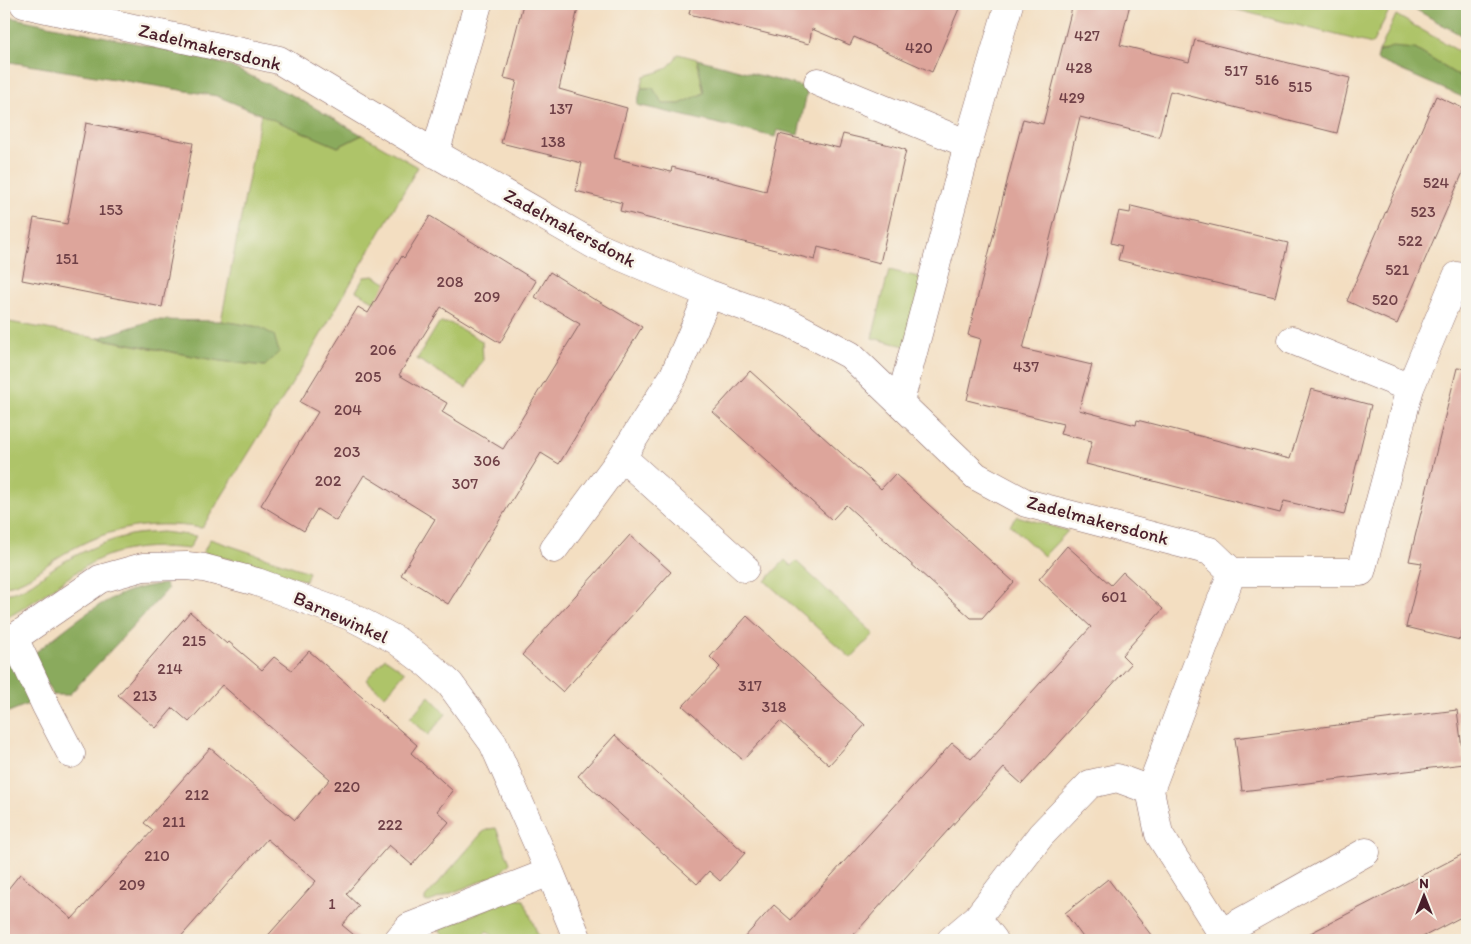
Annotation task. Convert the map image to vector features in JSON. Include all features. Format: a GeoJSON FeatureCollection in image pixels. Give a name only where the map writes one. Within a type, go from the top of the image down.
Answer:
{"type":"FeatureCollection","features":[{"type":"Feature","properties":{"kind":"street","name":"Zadelmakersdonk"},"geometry":{"type":"LineString","coordinates":[[24,4],[279,60],[435,154],[598,247],[709,294],[790,323],[850,355],[976,476],[1026,503],[1210,550],[1232,572]]}},
{"type":"Feature","properties":{"kind":"street"},"geometry":{"type":"LineString","coordinates":[[435,154],[478,4]]}},
{"type":"Feature","properties":{"kind":"street"},"geometry":{"type":"LineString","coordinates":[[900,402],[968,144],[1009,4]]}},
{"type":"Feature","properties":{"kind":"street"},"geometry":{"type":"LineString","coordinates":[[818,82],[968,144]]}},
{"type":"Feature","properties":{"kind":"street"},"geometry":{"type":"LineString","coordinates":[[1366,852],[1224,936],[1159,834],[1150,790],[1232,572],[1361,572],[1410,388],[1457,276],[1467,279]]}},
{"type":"Feature","properties":{"kind":"street"},"geometry":{"type":"LineString","coordinates":[[554,549],[622,457],[674,375],[709,294]]}},
{"type":"Feature","properties":{"kind":"street"},"geometry":{"type":"LineString","coordinates":[[1292,340],[1410,388]]}},
{"type":"Feature","properties":{"kind":"street"},"geometry":{"type":"LineString","coordinates":[[622,457],[745,568]]}},
{"type":"Feature","properties":{"kind":"street","name":"Barnewinkel"},"geometry":{"type":"LineString","coordinates":[[70,754],[9,640],[100,579],[143,567],[187,566],[204,568],[257,582],[350,616],[396,640],[429,665],[450,684],[493,743],[578,940]]}},
{"type":"Feature","properties":{"kind":"street"},"geometry":{"type":"LineString","coordinates":[[951,940],[977,918],[1040,835],[1090,784],[1117,778],[1150,790]]}},
{"type":"Feature","properties":{"kind":"street"},"geometry":{"type":"LineString","coordinates":[[411,936],[550,872]]}},
{"type":"Feature","properties":{"kind":"street"},"geometry":{"type":"LineString","coordinates":[[977,918],[994,940]]}},
{"type":"Feature","properties":{"kind":"green space"},"geometry":{"type":"Polygon","coordinates":[[[1214,4],[1375,4],[1389,11],[1372,44],[1214,4]]]}},
{"type":"Feature","properties":{"kind":"green space"},"geometry":{"type":"Polygon","coordinates":[[[1406,4],[1467,4],[1467,39],[1466,38],[1406,4]]]}},
{"type":"Feature","properties":{"kind":"green space"},"geometry":{"type":"Polygon","coordinates":[[[1396,15],[1467,56],[1467,81],[1415,49],[1386,49],[1379,52],[1396,15]]]}},
{"type":"Feature","properties":{"kind":"green space"},"geometry":{"type":"Polygon","coordinates":[[[4,16],[174,51],[227,65],[294,96],[362,135],[338,147],[217,96],[4,61],[4,16]]]}},
{"type":"Feature","properties":{"kind":"green space"},"geometry":{"type":"Polygon","coordinates":[[[1392,47],[1415,49],[1467,81],[1467,99],[1377,60],[1379,52],[1392,47]]]}},
{"type":"Feature","properties":{"kind":"green space"},"geometry":{"type":"Polygon","coordinates":[[[678,54],[697,59],[704,93],[680,104],[662,104],[653,88],[641,88],[644,76],[664,70],[678,54]]]}},
{"type":"Feature","properties":{"kind":"green space"},"geometry":{"type":"Polygon","coordinates":[[[697,59],[808,88],[798,135],[777,130],[775,137],[637,105],[641,88],[653,88],[663,104],[680,104],[704,93],[697,59]]]}},
{"type":"Feature","properties":{"kind":"green space"},"geometry":{"type":"Polygon","coordinates":[[[261,114],[338,147],[362,135],[418,167],[298,374],[202,528],[162,525],[143,526],[107,534],[72,549],[24,580],[4,586],[4,321],[220,361],[265,366],[259,327],[221,321],[261,114]]]}},
{"type":"Feature","properties":{"kind":"green space"},"geometry":{"type":"Polygon","coordinates":[[[889,270],[927,279],[909,347],[872,338],[889,270]]]}},
{"type":"Feature","properties":{"kind":"green space"},"geometry":{"type":"Polygon","coordinates":[[[374,276],[429,308],[425,331],[356,291],[364,277],[374,276]]]}},
{"type":"Feature","properties":{"kind":"green space"},"geometry":{"type":"Polygon","coordinates":[[[153,320],[221,321],[259,327],[274,335],[279,352],[265,366],[220,361],[98,338],[153,320]]]}},
{"type":"Feature","properties":{"kind":"green space"},"geometry":{"type":"Polygon","coordinates":[[[439,323],[450,323],[482,341],[483,360],[466,388],[417,359],[439,323]]]}},
{"type":"Feature","properties":{"kind":"green space"},"geometry":{"type":"Polygon","coordinates":[[[1017,516],[1068,531],[1044,556],[1010,525],[1017,516]]]}},
{"type":"Feature","properties":{"kind":"green space"},"geometry":{"type":"Polygon","coordinates":[[[162,532],[196,536],[189,549],[163,547],[137,549],[112,554],[100,559],[4,619],[4,594],[26,587],[51,569],[84,551],[130,535],[162,532]]]}},
{"type":"Feature","properties":{"kind":"green space"},"geometry":{"type":"Polygon","coordinates":[[[210,539],[309,572],[306,581],[259,566],[203,553],[210,539]]]}},
{"type":"Feature","properties":{"kind":"green space"},"geometry":{"type":"Polygon","coordinates":[[[785,560],[791,566],[796,561],[874,634],[851,658],[765,581],[785,560]]]}},
{"type":"Feature","properties":{"kind":"green space"},"geometry":{"type":"Polygon","coordinates":[[[165,584],[168,589],[69,695],[53,695],[32,655],[93,609],[127,592],[165,584]]]}},
{"type":"Feature","properties":{"kind":"green space"},"geometry":{"type":"Polygon","coordinates":[[[9,657],[33,702],[4,714],[4,660],[9,657]]]}},
{"type":"Feature","properties":{"kind":"green space"},"geometry":{"type":"Polygon","coordinates":[[[385,658],[405,672],[385,696],[366,680],[385,658]]]}},
{"type":"Feature","properties":{"kind":"green space"},"geometry":{"type":"Polygon","coordinates":[[[429,696],[446,714],[428,735],[410,718],[429,696]]]}},
{"type":"Feature","properties":{"kind":"green space"},"geometry":{"type":"Polygon","coordinates":[[[496,828],[510,863],[499,874],[429,902],[425,901],[425,898],[482,833],[488,829],[496,828]]]}},
{"type":"Feature","properties":{"kind":"green space"},"geometry":{"type":"Polygon","coordinates":[[[510,899],[524,900],[540,940],[498,940],[487,931],[478,940],[450,940],[440,931],[440,929],[510,899]]]}},
{"type":"Feature","properties":{"kind":"building"},"geometry":{"type":"Polygon","coordinates":[[[523,4],[579,4],[559,89],[627,108],[614,158],[671,172],[672,167],[766,191],[779,134],[839,148],[843,134],[906,150],[880,263],[818,247],[815,260],[620,211],[622,203],[576,191],[582,163],[501,143],[517,81],[504,78],[523,4]]]}},
{"type":"Feature","properties":{"kind":"building"},"geometry":{"type":"Polygon","coordinates":[[[691,4],[961,4],[932,72],[854,37],[850,45],[812,29],[809,44],[689,14],[691,4]]]}},
{"type":"Feature","properties":{"kind":"building"},"geometry":{"type":"Polygon","coordinates":[[[1073,4],[1130,4],[1120,45],[1189,62],[1195,40],[1350,78],[1337,133],[1170,91],[1159,137],[1080,117],[1023,349],[1092,365],[1079,410],[1136,425],[1137,420],[1290,459],[1311,389],[1371,405],[1344,515],[1284,501],[1280,513],[1086,464],[1092,441],[1060,434],[1063,424],[967,400],[981,339],[968,335],[1023,119],[1043,124],[1073,4]]]}},
{"type":"Feature","properties":{"kind":"building"},"geometry":{"type":"Polygon","coordinates":[[[1436,96],[1467,110],[1467,163],[1397,324],[1347,301],[1436,96]]]}},
{"type":"Feature","properties":{"kind":"building"},"geometry":{"type":"Polygon","coordinates":[[[86,123],[193,143],[162,307],[22,280],[34,218],[67,224],[86,123]]]}},
{"type":"Feature","properties":{"kind":"building"},"geometry":{"type":"Polygon","coordinates":[[[1131,206],[1288,243],[1275,297],[1118,260],[1122,246],[1111,243],[1119,211],[1130,213],[1131,206]]]}},
{"type":"Feature","properties":{"kind":"building"},"geometry":{"type":"Polygon","coordinates":[[[430,216],[536,281],[500,343],[441,307],[399,375],[447,403],[442,412],[503,449],[580,324],[535,297],[550,272],[642,327],[559,464],[541,453],[448,604],[401,575],[435,519],[364,475],[336,521],[317,509],[304,531],[261,505],[318,412],[300,402],[358,307],[368,313],[402,256],[404,258],[430,216]]]}},
{"type":"Feature","properties":{"kind":"building"},"geometry":{"type":"Polygon","coordinates":[[[1457,368],[1467,369],[1467,612],[1460,640],[1406,627],[1422,563],[1409,561],[1457,368]]]}},
{"type":"Feature","properties":{"kind":"building"},"geometry":{"type":"Polygon","coordinates":[[[750,371],[881,489],[895,474],[1014,582],[982,618],[971,618],[846,505],[832,520],[713,412],[750,371]]]}},
{"type":"Feature","properties":{"kind":"building"},"geometry":{"type":"Polygon","coordinates":[[[630,535],[671,572],[563,692],[522,655],[630,535]]]}},
{"type":"Feature","properties":{"kind":"building"},"geometry":{"type":"Polygon","coordinates":[[[1067,546],[1111,585],[1123,572],[1163,609],[1122,655],[1131,664],[1022,784],[1004,768],[849,940],[742,940],[774,905],[791,920],[952,743],[971,759],[1091,627],[1039,579],[1067,546]]]}},
{"type":"Feature","properties":{"kind":"building"},"geometry":{"type":"Polygon","coordinates":[[[190,612],[227,644],[229,642],[262,670],[274,657],[292,670],[309,651],[417,745],[411,753],[453,791],[437,811],[449,822],[412,865],[389,845],[346,894],[359,906],[342,925],[360,940],[264,940],[316,881],[267,839],[178,940],[4,940],[4,894],[20,874],[72,919],[153,830],[144,823],[210,748],[295,820],[330,779],[222,685],[189,722],[173,708],[156,728],[118,695],[190,612]]]}},
{"type":"Feature","properties":{"kind":"building"},"geometry":{"type":"Polygon","coordinates":[[[747,616],[865,725],[829,765],[780,721],[743,760],[683,706],[720,667],[710,657],[747,616]]]}},
{"type":"Feature","properties":{"kind":"building"},"geometry":{"type":"Polygon","coordinates":[[[1457,710],[1464,764],[1242,791],[1235,738],[1457,710]]]}},
{"type":"Feature","properties":{"kind":"building"},"geometry":{"type":"Polygon","coordinates":[[[615,735],[745,853],[720,881],[709,871],[697,884],[578,776],[615,735]]]}},
{"type":"Feature","properties":{"kind":"building"},"geometry":{"type":"Polygon","coordinates":[[[1467,852],[1467,914],[1417,940],[1297,940],[1467,852]]]}},
{"type":"Feature","properties":{"kind":"building"},"geometry":{"type":"Polygon","coordinates":[[[1108,879],[1155,940],[1085,940],[1065,913],[1108,879]]]}}]}
